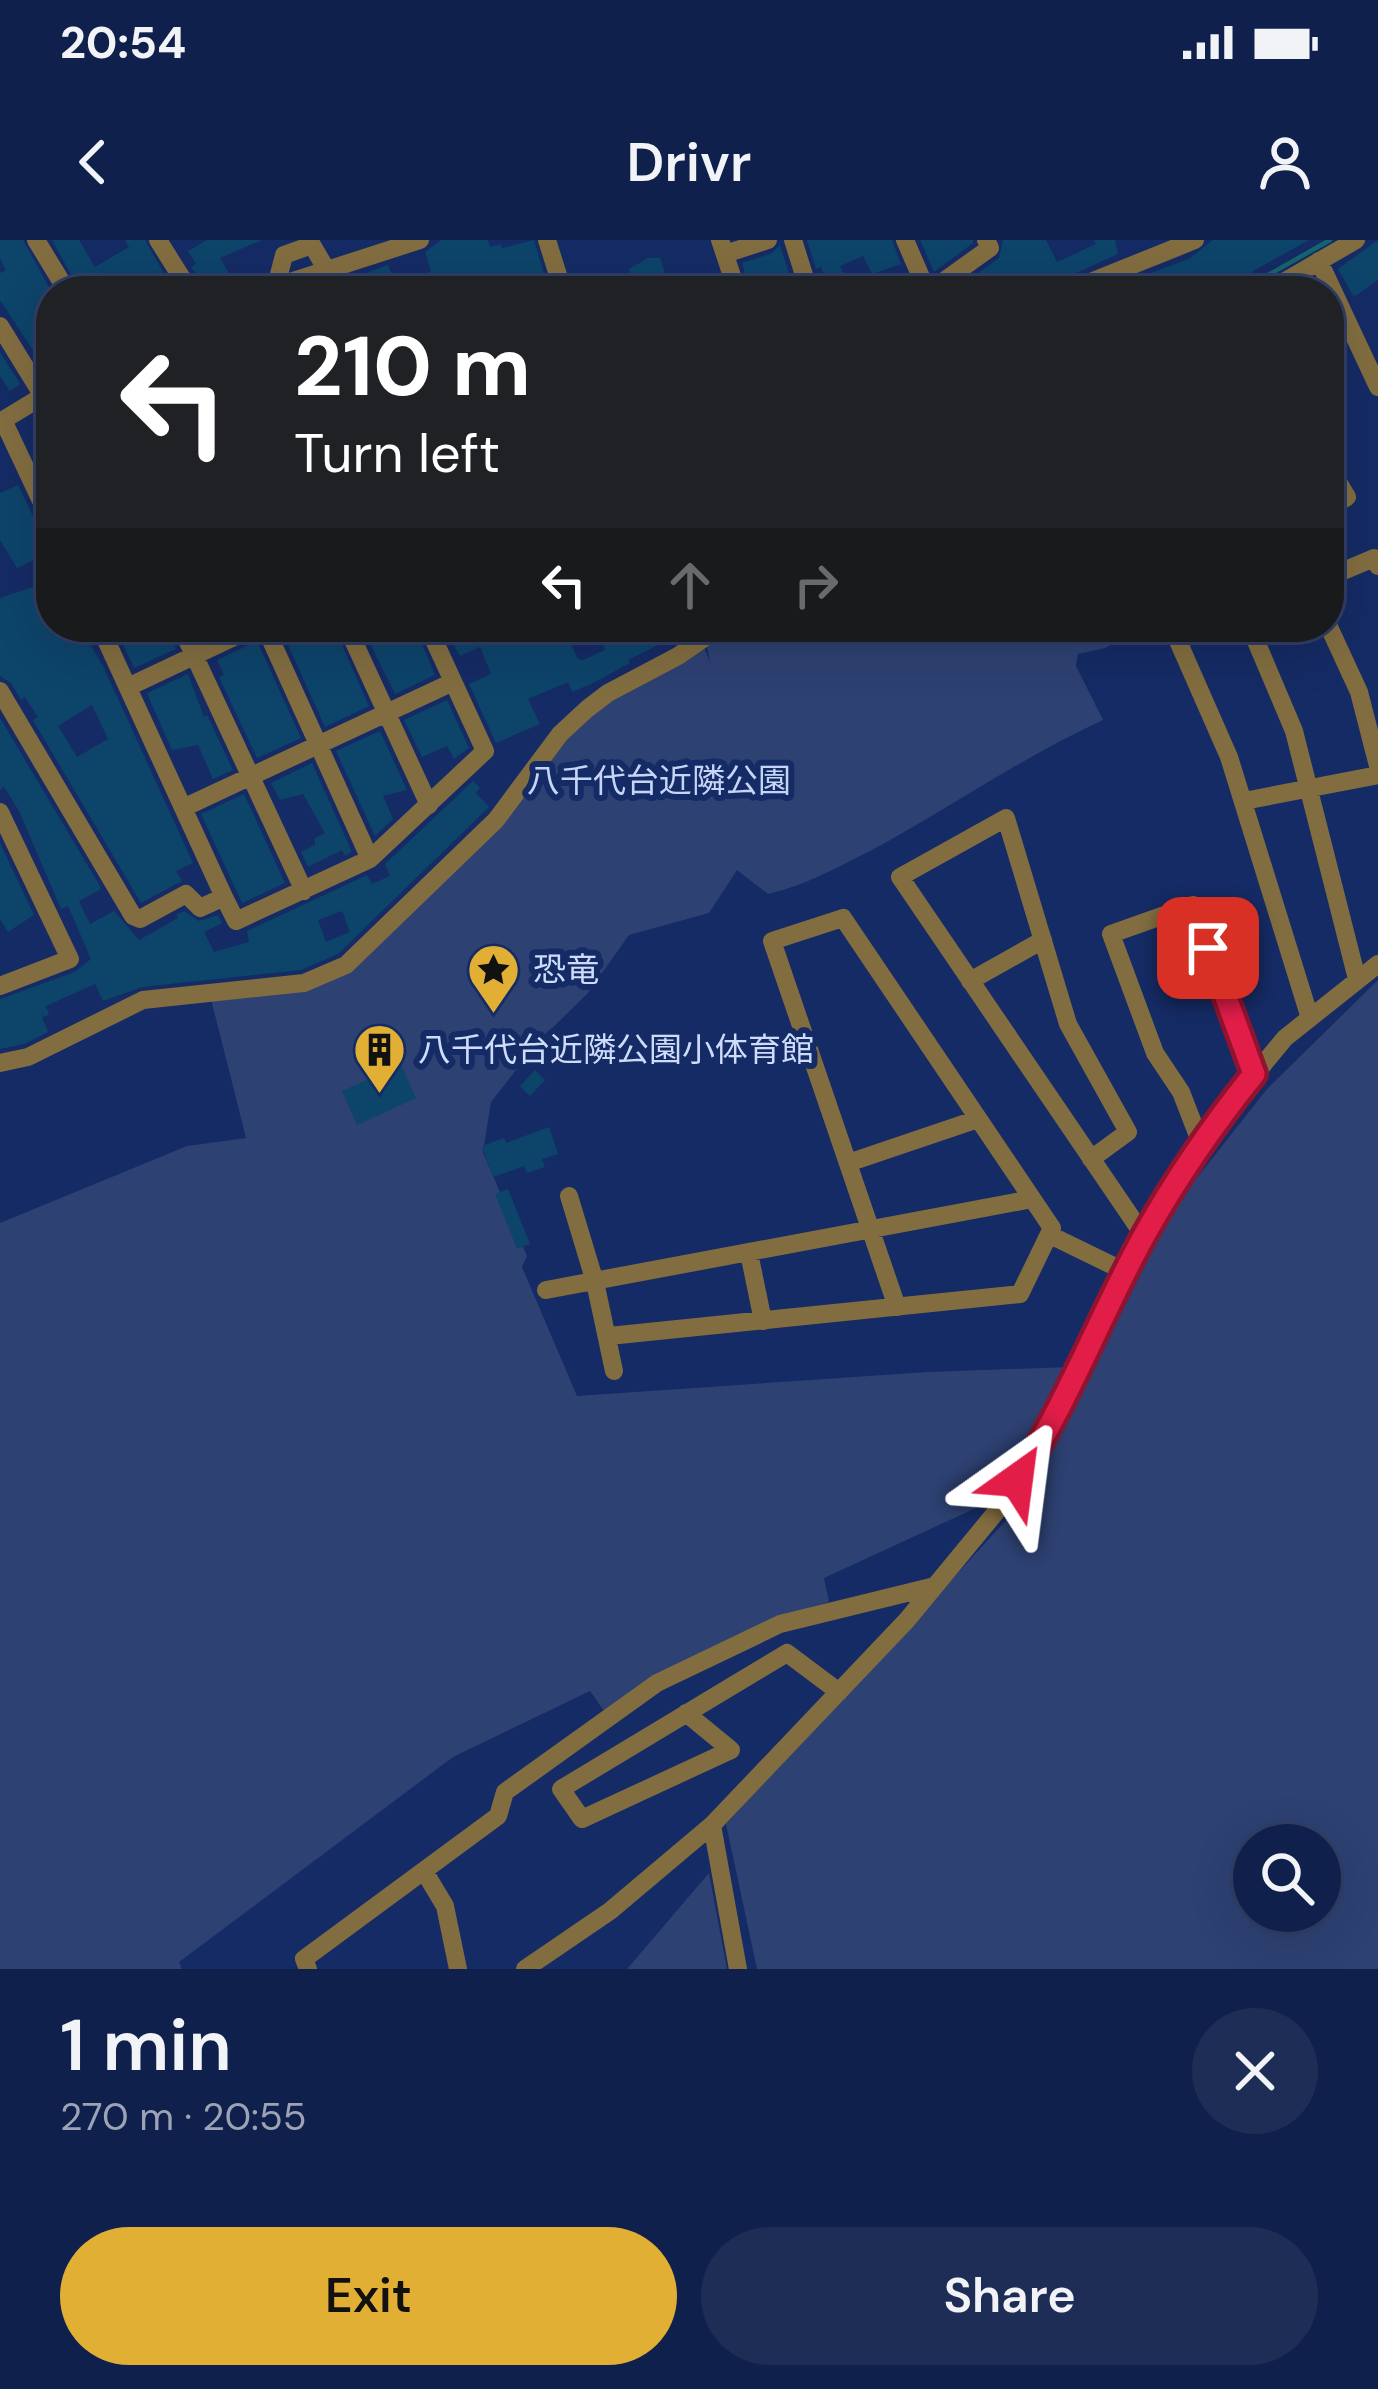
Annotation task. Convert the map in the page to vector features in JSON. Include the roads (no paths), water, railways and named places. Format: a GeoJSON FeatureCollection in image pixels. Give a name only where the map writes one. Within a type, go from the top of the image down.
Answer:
{"type":"FeatureCollection","features":[{"type":"Feature","properties":{"kind":"street"},"geometry":{"type":"LineString","coordinates":[[36,240],[58,276]]}},
{"type":"Feature","properties":{"kind":"street"},"geometry":{"type":"LineString","coordinates":[[158,240],[181,276]]}},
{"type":"Feature","properties":{"kind":"street"},"geometry":{"type":"LineString","coordinates":[[304,276],[388,244],[420,240]]}},
{"type":"Feature","properties":{"kind":"street"},"geometry":{"type":"LineString","coordinates":[[547,240],[558,276]]}},
{"type":"Feature","properties":{"kind":"street"},"geometry":{"type":"LineString","coordinates":[[732,276],[723,247],[768,240]]}},
{"type":"Feature","properties":{"kind":"street"},"geometry":{"type":"LineString","coordinates":[[793,240],[804,276]]}},
{"type":"Feature","properties":{"kind":"street"},"geometry":{"type":"LineString","coordinates":[[904,240],[922,276]]}},
{"type":"Feature","properties":{"kind":"street"},"geometry":{"type":"LineString","coordinates":[[950,276],[990,248],[986,240]]}},
{"type":"Feature","properties":{"kind":"street"},"geometry":{"type":"LineString","coordinates":[[1105,276],[1195,240]]}},
{"type":"Feature","properties":{"kind":"street"},"geometry":{"type":"LineString","coordinates":[[1294,276],[1356,240]]}},
{"type":"Feature","properties":{"kind":"street"},"geometry":{"type":"LineString","coordinates":[[276,276],[284,255],[311,243],[326,267]]}},
{"type":"Feature","properties":{"kind":"street"},"geometry":{"type":"LineString","coordinates":[[1319,261],[1328,276]]}},
{"type":"Feature","properties":{"kind":"street"},"geometry":{"type":"LineString","coordinates":[[1344,305],[1370,350],[1378,387]]}},
{"type":"Feature","properties":{"kind":"street"},"geometry":{"type":"LineString","coordinates":[[0,326],[36,377]]}},
{"type":"Feature","properties":{"kind":"street"},"geometry":{"type":"LineString","coordinates":[[36,400],[2,421],[36,491]]}},
{"type":"Feature","properties":{"kind":"street"},"geometry":{"type":"LineString","coordinates":[[1344,571],[1374,558],[1378,566]]}},
{"type":"Feature","properties":{"kind":"street"},"geometry":{"type":"LineString","coordinates":[[107,642],[236,921],[370,859],[485,752],[435,642]]}},
{"type":"Feature","properties":{"kind":"street"},"geometry":{"type":"LineString","coordinates":[[188,642],[304,891]]}},
{"type":"Feature","properties":{"kind":"street"},"geometry":{"type":"LineString","coordinates":[[128,687],[222,642]]}},
{"type":"Feature","properties":{"kind":"street"},"geometry":{"type":"LineString","coordinates":[[272,642],[370,859]]}},
{"type":"Feature","properties":{"kind":"street"},"geometry":{"type":"LineString","coordinates":[[354,642],[429,805]]}},
{"type":"Feature","properties":{"kind":"street"},"geometry":{"type":"LineString","coordinates":[[0,1063],[28,1057],[143,1000],[304,983],[346,965],[496,820],[560,734],[587,709],[684,642]]}},
{"type":"Feature","properties":{"kind":"street"},"geometry":{"type":"LineString","coordinates":[[1178,642],[1229,757],[1310,1015]]}},
{"type":"Feature","properties":{"kind":"street"},"geometry":{"type":"LineString","coordinates":[[1256,642],[1294,731],[1357,979]]}},
{"type":"Feature","properties":{"kind":"street"},"geometry":{"type":"LineString","coordinates":[[1244,802],[1378,771],[1359,692],[1336,642]]}},
{"type":"Feature","properties":{"kind":"street"},"geometry":{"type":"LineString","coordinates":[[183,808],[453,682]]}},
{"type":"Feature","properties":{"kind":"street"},"geometry":{"type":"LineString","coordinates":[[0,691],[133,916],[140,919],[186,894],[200,908],[224,897]]}},
{"type":"Feature","properties":{"kind":"street"},"geometry":{"type":"LineString","coordinates":[[0,812],[70,958],[0,986]]}},
{"type":"Feature","properties":{"kind":"street"},"geometry":{"type":"LineString","coordinates":[[1090,1159],[1129,1132],[1068,1024],[1006,818],[900,878],[1090,1159],[1144,1236]]}},
{"type":"Feature","properties":{"kind":"street"},"geometry":{"type":"LineString","coordinates":[[1201,1141],[1181,1092],[1154,1053],[1111,934],[1193,905],[1254,1074]]}},
{"type":"Feature","properties":{"kind":"street"},"geometry":{"type":"LineString","coordinates":[[609,1336],[1021,1294],[1052,1228],[843,918],[772,941],[897,1306]]}},
{"type":"Feature","properties":{"kind":"street"},"geometry":{"type":"LineString","coordinates":[[970,981],[1042,940]]}},
{"type":"Feature","properties":{"kind":"street"},"geometry":{"type":"LineString","coordinates":[[525,1969],[610,1911],[712,1825],[935,1586],[1001,1506],[1034,1455],[1144,1236],[1201,1141],[1254,1074],[1310,1015],[1378,964]]}},
{"type":"Feature","properties":{"kind":"street"},"geometry":{"type":"LineString","coordinates":[[848,1163],[978,1118]]}},
{"type":"Feature","properties":{"kind":"street"},"geometry":{"type":"LineString","coordinates":[[569,1196],[596,1282],[614,1371]]}},
{"type":"Feature","properties":{"kind":"street"},"geometry":{"type":"LineString","coordinates":[[545,1290],[1032,1199]]}},
{"type":"Feature","properties":{"kind":"street"},"geometry":{"type":"LineString","coordinates":[[1052,1236],[1126,1272]]}},
{"type":"Feature","properties":{"kind":"street"},"geometry":{"type":"LineString","coordinates":[[749,1253],[763,1321]]}},
{"type":"Feature","properties":{"kind":"street"},"geometry":{"type":"LineString","coordinates":[[308,1969],[304,1959],[498,1816],[505,1792],[658,1683],[779,1624],[935,1586]]}},
{"type":"Feature","properties":{"kind":"street"},"geometry":{"type":"LineString","coordinates":[[731,1750],[582,1819],[561,1789],[787,1652],[838,1692]]}},
{"type":"Feature","properties":{"kind":"street"},"geometry":{"type":"LineString","coordinates":[[686,1713],[763,1773]]}},
{"type":"Feature","properties":{"kind":"street"},"geometry":{"type":"LineString","coordinates":[[712,1825],[738,1969]]}},
{"type":"Feature","properties":{"kind":"street"},"geometry":{"type":"LineString","coordinates":[[424,1871],[445,1906],[458,1969]]}},
{"type":"Feature","properties":{"kind":"waterway"},"geometry":{"type":"LineString","coordinates":[[1266,276],[1330,240]]}},
{"type":"Feature","properties":{"kind":"place","name":"恐竜"},"geometry":{"type":"Point","coordinates":[494,1015]}},
{"type":"Feature","properties":{"kind":"place","name":"八千代台近隣公園小体育館"},"geometry":{"type":"Point","coordinates":[379,1095]}},
{"type":"Feature","properties":{"kind":"park label","name":"八千代台近隣公園"},"geometry":{"type":"Point","coordinates":[659,780]}}]}
